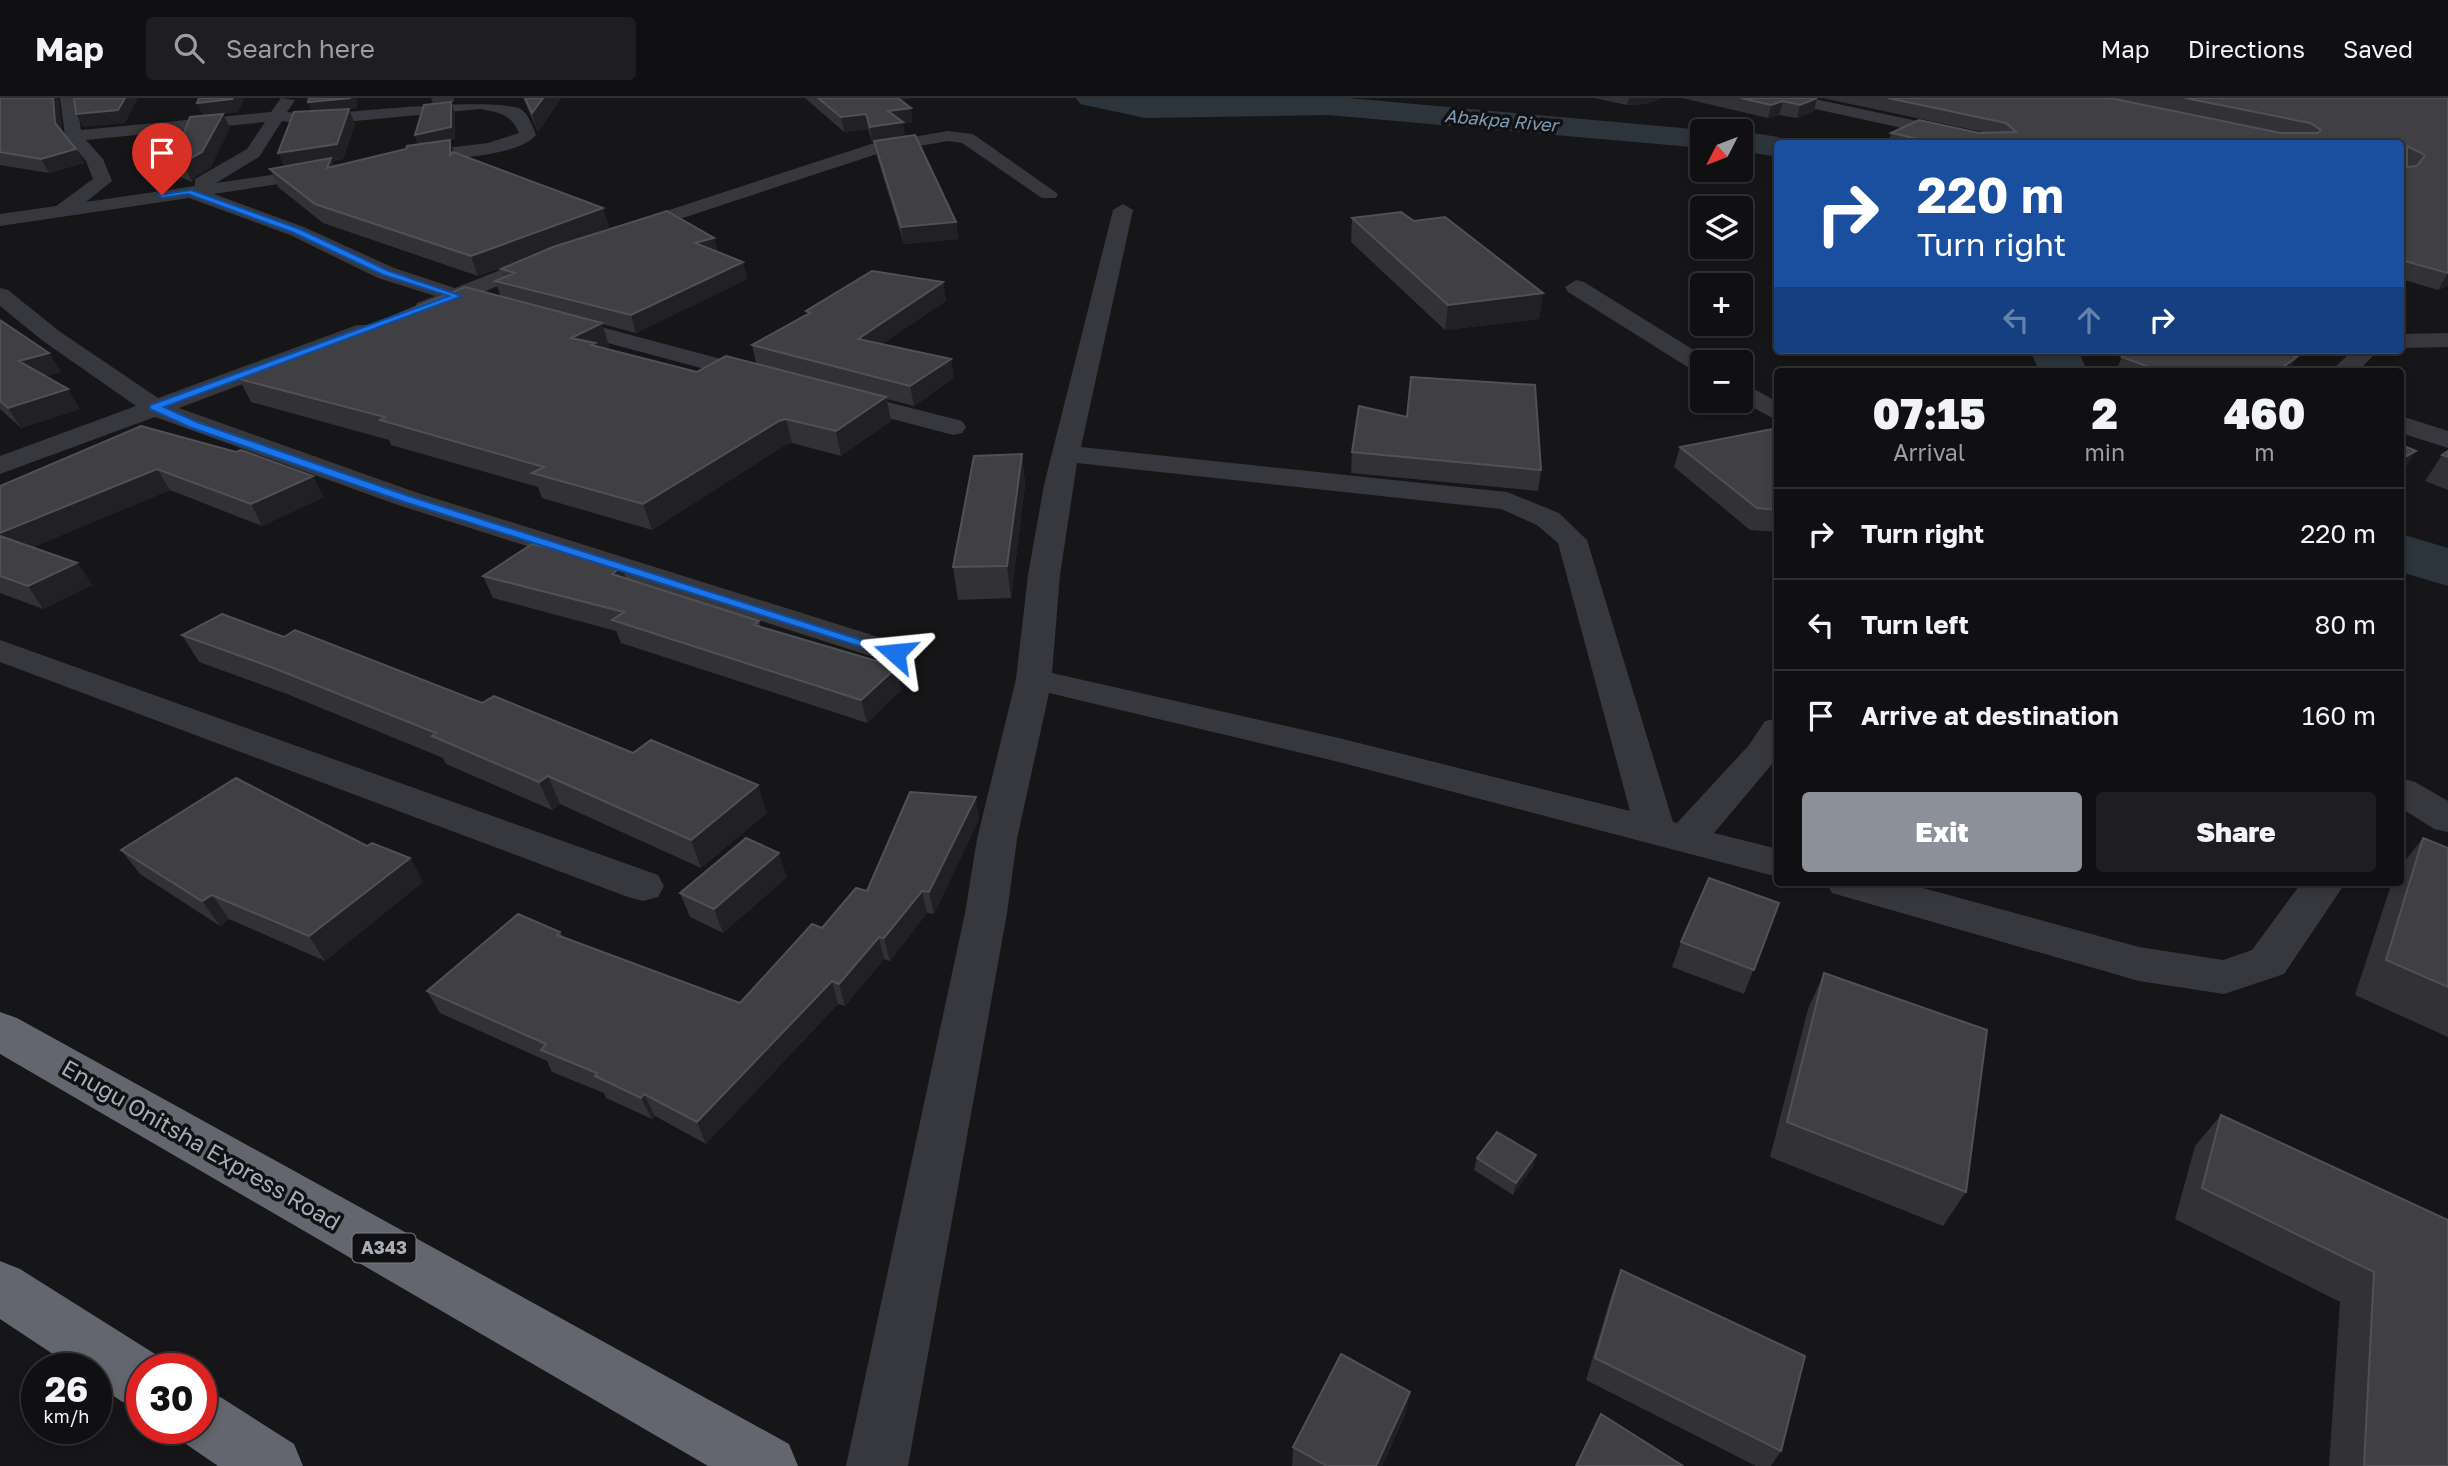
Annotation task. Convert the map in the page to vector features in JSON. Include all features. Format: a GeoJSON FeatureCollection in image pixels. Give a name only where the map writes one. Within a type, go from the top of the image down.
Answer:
{"type":"FeatureCollection","features":[{"type":"Feature","properties":{"kind":"highway","name":"Enugu Onitsha Express Road"},"geometry":{"type":"LineString","coordinates":[[0,1031],[767,1466]]}},
{"type":"Feature","properties":{"kind":"highway"},"geometry":{"type":"LineString","coordinates":[[0,1287],[126,1370]]}},
{"type":"Feature","properties":{"kind":"highway"},"geometry":{"type":"LineString","coordinates":[[217,1430],[272,1466]]}},
{"type":"Feature","properties":{"kind":"street"},"geometry":{"type":"LineString","coordinates":[[59,211],[103,181],[94,159],[73,136],[68,98]]}},
{"type":"Feature","properties":{"kind":"street"},"geometry":{"type":"LineString","coordinates":[[188,191],[253,153],[289,98]]}},
{"type":"Feature","properties":{"kind":"street"},"geometry":{"type":"LineString","coordinates":[[1788,98],[1833,103],[1985,140]]}},
{"type":"Feature","properties":{"kind":"street"},"geometry":{"type":"LineString","coordinates":[[73,136],[278,116],[314,120],[444,105],[495,105],[521,118],[528,135],[524,139],[497,145],[380,162]]}},
{"type":"Feature","properties":{"kind":"street"},"geometry":{"type":"LineString","coordinates":[[600,240],[867,151],[948,136],[967,138],[1049,194]]}},
{"type":"Feature","properties":{"kind":"street"},"geometry":{"type":"LineString","coordinates":[[0,220],[339,169]]}},
{"type":"Feature","properties":{"kind":"street"},"geometry":{"type":"LineString","coordinates":[[188,191],[297,231],[386,273],[493,305]]}},
{"type":"Feature","properties":{"kind":"street"},"geometry":{"type":"LineString","coordinates":[[877,1466],[986,913],[997,839],[1034,679],[1044,575],[1066,454],[1123,210]]}},
{"type":"Feature","properties":{"kind":"street"},"geometry":{"type":"LineString","coordinates":[[407,314],[575,249]]}},
{"type":"Feature","properties":{"kind":"street"},"geometry":{"type":"LineString","coordinates":[[1576,287],[1690,358]]}},
{"type":"Feature","properties":{"kind":"street"},"geometry":{"type":"LineString","coordinates":[[0,295],[51,336],[154,407],[193,424],[416,502],[895,653]]}},
{"type":"Feature","properties":{"kind":"street"},"geometry":{"type":"LineString","coordinates":[[528,315],[784,383]]}},
{"type":"Feature","properties":{"kind":"street"},"geometry":{"type":"LineString","coordinates":[[0,466],[382,324]]}},
{"type":"Feature","properties":{"kind":"street"},"geometry":{"type":"LineString","coordinates":[[2404,341],[2448,340]]}},
{"type":"Feature","properties":{"kind":"street"},"geometry":{"type":"LineString","coordinates":[[2346,368],[2362,354]]}},
{"type":"Feature","properties":{"kind":"street"},"geometry":{"type":"LineString","coordinates":[[810,390],[953,427]]}},
{"type":"Feature","properties":{"kind":"street"},"geometry":{"type":"LineString","coordinates":[[1753,397],[1774,411]]}},
{"type":"Feature","properties":{"kind":"street"},"geometry":{"type":"LineString","coordinates":[[2404,425],[2448,440]]}},
{"type":"Feature","properties":{"kind":"street"},"geometry":{"type":"LineString","coordinates":[[1066,454],[1507,501],[1548,519],[1572,540],[1672,833]]}},
{"type":"Feature","properties":{"kind":"street"},"geometry":{"type":"LineString","coordinates":[[0,650],[643,886]]}},
{"type":"Feature","properties":{"kind":"street"},"geometry":{"type":"LineString","coordinates":[[1034,679],[1339,750],[1672,833],[1774,862]]}},
{"type":"Feature","properties":{"kind":"street"},"geometry":{"type":"LineString","coordinates":[[1672,833],[1762,753],[1774,735]]}},
{"type":"Feature","properties":{"kind":"street"},"geometry":{"type":"LineString","coordinates":[[2404,792],[2448,819]]}},
{"type":"Feature","properties":{"kind":"street"},"geometry":{"type":"LineString","coordinates":[[1861,886],[2139,964],[2224,977],[2268,962],[2322,886]]}},
{"type":"Feature","properties":{"kind":"building"},"geometry":{"type":"Polygon","coordinates":[[[0,98],[53,98],[55,123],[76,149],[41,159],[0,152],[0,98]]]}},
{"type":"Feature","properties":{"kind":"building"},"geometry":{"type":"Polygon","coordinates":[[[74,98],[125,98],[118,110],[76,114],[74,98]]]}},
{"type":"Feature","properties":{"kind":"building"},"geometry":{"type":"Polygon","coordinates":[[[199,98],[233,98],[197,103],[199,98]]]}},
{"type":"Feature","properties":{"kind":"building"},"geometry":{"type":"Polygon","coordinates":[[[309,98],[351,98],[308,102],[309,98]]]}},
{"type":"Feature","properties":{"kind":"building"},"geometry":{"type":"Polygon","coordinates":[[[525,98],[543,98],[532,113],[525,98]]]}},
{"type":"Feature","properties":{"kind":"building"},"geometry":{"type":"Polygon","coordinates":[[[818,98],[898,98],[911,108],[888,111],[903,122],[870,127],[866,114],[841,117],[818,98]]]}},
{"type":"Feature","properties":{"kind":"building"},"geometry":{"type":"Polygon","coordinates":[[[1741,98],[1817,98],[1800,105],[1783,101],[1771,105],[1741,98]]]}},
{"type":"Feature","properties":{"kind":"building"},"geometry":{"type":"Polygon","coordinates":[[[1888,98],[2110,98],[2281,133],[2318,133],[2321,130],[2310,123],[2185,98],[2448,98],[2448,273],[2404,261],[2404,140],[1922,140],[1891,133],[1919,120],[1979,133],[2016,132],[2006,123],[1888,98]],[[2407,146],[2407,167],[2417,166],[2425,155],[2407,146]]]}},
{"type":"Feature","properties":{"kind":"building"},"geometry":{"type":"Polygon","coordinates":[[[451,102],[451,127],[415,135],[424,105],[451,102]]]}},
{"type":"Feature","properties":{"kind":"building"},"geometry":{"type":"Polygon","coordinates":[[[349,109],[337,144],[278,153],[294,112],[349,109]]]}},
{"type":"Feature","properties":{"kind":"building"},"geometry":{"type":"Polygon","coordinates":[[[223,114],[202,152],[186,161],[184,166],[173,161],[190,117],[223,114]]]}},
{"type":"Feature","properties":{"kind":"building"},"geometry":{"type":"Polygon","coordinates":[[[915,135],[956,222],[901,227],[874,141],[915,135]]]}},
{"type":"Feature","properties":{"kind":"building"},"geometry":{"type":"Polygon","coordinates":[[[450,140],[450,156],[453,152],[603,208],[471,256],[315,204],[270,169],[331,158],[327,168],[406,149],[407,146],[450,140]]]}},
{"type":"Feature","properties":{"kind":"building"},"geometry":{"type":"Polygon","coordinates":[[[667,211],[714,238],[695,243],[743,262],[631,315],[495,281],[515,273],[501,269],[553,247],[667,211]]]}},
{"type":"Feature","properties":{"kind":"building"},"geometry":{"type":"Polygon","coordinates":[[[1401,212],[1414,221],[1445,217],[1543,293],[1448,305],[1352,218],[1401,212]]]}},
{"type":"Feature","properties":{"kind":"building"},"geometry":{"type":"Polygon","coordinates":[[[872,271],[943,282],[858,339],[951,359],[910,386],[752,345],[810,313],[806,311],[872,271]]]}},
{"type":"Feature","properties":{"kind":"building"},"geometry":{"type":"Polygon","coordinates":[[[465,287],[602,323],[571,338],[595,343],[591,345],[697,372],[726,356],[886,397],[836,431],[786,419],[779,421],[643,504],[532,473],[544,467],[380,420],[385,417],[239,379],[465,287]]]}},
{"type":"Feature","properties":{"kind":"building"},"geometry":{"type":"Polygon","coordinates":[[[0,320],[49,353],[19,361],[68,389],[8,408],[0,401],[0,320]]]}},
{"type":"Feature","properties":{"kind":"building"},"geometry":{"type":"Polygon","coordinates":[[[2131,354],[2286,354],[2297,357],[2281,368],[2152,368],[2122,357],[2131,354]]]}},
{"type":"Feature","properties":{"kind":"building"},"geometry":{"type":"Polygon","coordinates":[[[1411,377],[1535,385],[1541,470],[1352,452],[1359,406],[1407,417],[1411,377]]]}},
{"type":"Feature","properties":{"kind":"building"},"geometry":{"type":"Polygon","coordinates":[[[141,426],[236,452],[241,450],[313,476],[251,504],[157,469],[0,533],[0,486],[141,426]]]}},
{"type":"Feature","properties":{"kind":"building"},"geometry":{"type":"Polygon","coordinates":[[[1774,429],[1774,510],[1757,508],[1680,447],[1774,429]]]}},
{"type":"Feature","properties":{"kind":"building"},"geometry":{"type":"Polygon","coordinates":[[[2404,446],[2416,451],[2404,457],[2404,446]]]}},
{"type":"Feature","properties":{"kind":"building"},"geometry":{"type":"Polygon","coordinates":[[[1022,454],[1007,566],[953,567],[974,456],[1022,454]]]}},
{"type":"Feature","properties":{"kind":"building"},"geometry":{"type":"Polygon","coordinates":[[[0,536],[77,563],[28,586],[0,576],[0,536]]]}},
{"type":"Feature","properties":{"kind":"building"},"geometry":{"type":"Polygon","coordinates":[[[532,544],[622,566],[612,574],[759,621],[754,625],[897,667],[861,700],[612,620],[624,612],[483,576],[532,544]]]}},
{"type":"Feature","properties":{"kind":"building"},"geometry":{"type":"Polygon","coordinates":[[[222,614],[284,637],[295,630],[482,703],[494,696],[633,753],[651,740],[758,785],[691,840],[548,776],[539,782],[432,736],[436,733],[271,667],[182,635],[222,614]]]}},
{"type":"Feature","properties":{"kind":"building"},"geometry":{"type":"Polygon","coordinates":[[[236,778],[367,846],[372,843],[410,858],[309,936],[212,895],[202,901],[121,850],[236,778]]]}},
{"type":"Feature","properties":{"kind":"building"},"geometry":{"type":"Polygon","coordinates":[[[910,792],[976,797],[929,892],[922,891],[884,938],[879,937],[839,984],[832,981],[697,1122],[644,1094],[641,1098],[595,1076],[597,1073],[541,1050],[546,1044],[427,991],[518,914],[560,932],[557,935],[740,1003],[812,924],[822,928],[856,888],[867,891],[910,792]]]}},
{"type":"Feature","properties":{"kind":"building"},"geometry":{"type":"Polygon","coordinates":[[[746,838],[779,853],[714,909],[680,893],[746,838]]]}},
{"type":"Feature","properties":{"kind":"building"},"geometry":{"type":"Polygon","coordinates":[[[2423,838],[2448,848],[2448,987],[2386,960],[2423,838]]]}},
{"type":"Feature","properties":{"kind":"building"},"geometry":{"type":"Polygon","coordinates":[[[1709,878],[1779,903],[1754,970],[1681,942],[1709,878]]]}},
{"type":"Feature","properties":{"kind":"building"},"geometry":{"type":"Polygon","coordinates":[[[1824,973],[1987,1030],[1966,1192],[1787,1122],[1824,973]]]}},
{"type":"Feature","properties":{"kind":"building"},"geometry":{"type":"Polygon","coordinates":[[[2221,1115],[2448,1220],[2448,1466],[2364,1466],[2374,1272],[2202,1188],[2221,1115]]]}},
{"type":"Feature","properties":{"kind":"building"},"geometry":{"type":"Polygon","coordinates":[[[1497,1132],[1536,1155],[1516,1183],[1477,1158],[1497,1132]]]}},
{"type":"Feature","properties":{"kind":"building"},"geometry":{"type":"Polygon","coordinates":[[[1621,1270],[1805,1356],[1781,1451],[1595,1358],[1621,1270]]]}},
{"type":"Feature","properties":{"kind":"building"},"geometry":{"type":"Polygon","coordinates":[[[1341,1354],[1410,1392],[1376,1466],[1327,1466],[1293,1447],[1341,1354]]]}},
{"type":"Feature","properties":{"kind":"building"},"geometry":{"type":"Polygon","coordinates":[[[1601,1414],[1683,1466],[1576,1466],[1601,1414]]]}},
{"type":"Feature","properties":{"kind":"waterway","name":"Abakpa River"},"geometry":{"type":"LineString","coordinates":[[1091,98],[1116,105],[1175,110],[1328,106],[1690,137]]}},
{"type":"Feature","properties":{"kind":"waterway","name":"Abakpa River"},"geometry":{"type":"LineString","coordinates":[[1754,143],[1774,146]]}},
{"type":"Feature","properties":{"kind":"waterway","name":"Abakpa River"},"geometry":{"type":"LineString","coordinates":[[2056,354],[2062,368]]}},
{"type":"Feature","properties":{"kind":"waterway","name":"Abakpa River"},"geometry":{"type":"LineString","coordinates":[[2404,553],[2448,568]]}},
{"type":"Feature","properties":{"kind":"route"},"geometry":{"type":"LineString","coordinates":[[162,195],[188,191],[297,231],[386,273],[458,296],[154,407],[193,424],[405,498],[895,653]]}}]}
